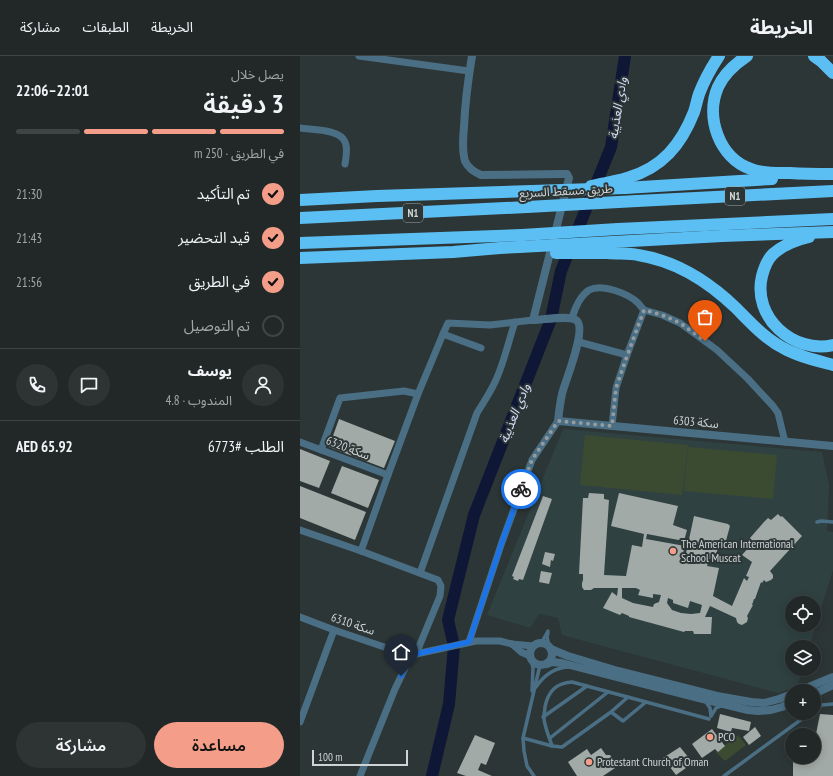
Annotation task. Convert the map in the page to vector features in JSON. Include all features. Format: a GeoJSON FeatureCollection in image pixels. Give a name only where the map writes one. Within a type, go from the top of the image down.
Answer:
{"type":"FeatureCollection","features":[{"type":"Feature","properties":{"kind":"highway"},"geometry":{"type":"LineString","coordinates":[[626,183],[657,164],[678,144],[687,129],[701,89],[713,64],[719,56]]}},
{"type":"Feature","properties":{"kind":"highway"},"geometry":{"type":"LineString","coordinates":[[747,56],[732,67],[718,87],[715,99],[713,117],[716,131],[726,152],[742,166],[757,171],[768,173],[833,174]]}},
{"type":"Feature","properties":{"kind":"highway"},"geometry":{"type":"LineString","coordinates":[[814,56],[833,73]]}},
{"type":"Feature","properties":{"kind":"highway"},"geometry":{"type":"LineString","coordinates":[[300,200],[573,189],[626,183],[833,174]]}},
{"type":"Feature","properties":{"kind":"highway","name":"طريق مسقط السريع"},"geometry":{"type":"LineString","coordinates":[[300,218],[833,191]]}},
{"type":"Feature","properties":{"kind":"highway","name":"N1"},"geometry":{"type":"LineString","coordinates":[[300,243],[522,235],[618,229],[833,220]]}},
{"type":"Feature","properties":{"kind":"highway"},"geometry":{"type":"LineString","coordinates":[[300,258],[610,248],[722,236],[833,232]]}},
{"type":"Feature","properties":{"kind":"highway"},"geometry":{"type":"LineString","coordinates":[[833,232],[800,239],[781,248],[772,255],[768,262],[764,270],[760,287],[763,306],[772,322],[784,334],[810,346],[820,347],[833,345]]}},
{"type":"Feature","properties":{"kind":"highway"},"geometry":{"type":"LineString","coordinates":[[610,248],[661,260],[681,268],[722,294],[756,328],[772,341],[797,355],[833,365]]}},
{"type":"Feature","properties":{"kind":"street"},"geometry":{"type":"LineString","coordinates":[[359,56],[469,71]]}},
{"type":"Feature","properties":{"kind":"street"},"geometry":{"type":"LineString","coordinates":[[472,56],[465,102],[464,153],[468,166],[474,172],[481,175],[567,174],[569,178],[533,320]]}},
{"type":"Feature","properties":{"kind":"street"},"geometry":{"type":"LineString","coordinates":[[300,128],[334,132],[341,136],[346,143],[345,164]]}},
{"type":"Feature","properties":{"kind":"street"},"geometry":{"type":"LineString","coordinates":[[572,318],[580,299],[589,290],[599,287],[611,289],[624,294],[637,302],[644,310],[662,315],[680,323],[718,350],[773,406],[778,413],[785,442]]}},
{"type":"Feature","properties":{"kind":"street"},"geometry":{"type":"LineString","coordinates":[[612,426],[616,388],[644,310]]}},
{"type":"Feature","properties":{"kind":"street"},"geometry":{"type":"LineString","coordinates":[[361,551],[418,394],[448,323],[490,324],[560,318],[572,318],[578,321],[580,324],[579,342],[562,394],[558,421],[532,460],[502,542],[469,642]]}},
{"type":"Feature","properties":{"kind":"street"},"geometry":{"type":"LineString","coordinates":[[420,573],[477,413],[498,376],[515,322]]}},
{"type":"Feature","properties":{"kind":"street"},"geometry":{"type":"LineString","coordinates":[[444,334],[481,348]]}},
{"type":"Feature","properties":{"kind":"street"},"geometry":{"type":"LineString","coordinates":[[579,342],[627,356]]}},
{"type":"Feature","properties":{"kind":"street"},"geometry":{"type":"LineString","coordinates":[[321,450],[340,398],[404,391],[418,394]]}},
{"type":"Feature","properties":{"kind":"street","name":"سكة 6303"},"geometry":{"type":"LineString","coordinates":[[558,421],[833,446]]}},
{"type":"Feature","properties":{"kind":"street","name":"سكة 6320"},"geometry":{"type":"LineString","coordinates":[[300,442],[388,475]]}},
{"type":"Feature","properties":{"kind":"street"},"geometry":{"type":"LineString","coordinates":[[300,530],[438,580],[441,586],[440,596],[416,654],[407,664],[398,683],[360,776]]}},
{"type":"Feature","properties":{"kind":"street","name":"سكة 6310"},"geometry":{"type":"LineString","coordinates":[[300,617],[399,652],[416,654],[476,641],[536,644]]}},
{"type":"Feature","properties":{"kind":"street"},"geometry":{"type":"LineString","coordinates":[[300,722],[334,630]]}},
{"type":"Feature","properties":{"kind":"street"},"geometry":{"type":"LineString","coordinates":[[530,658],[531,649],[536,644],[544,643],[558,652],[568,656],[618,671],[717,696],[764,703],[785,697]]}},
{"type":"Feature","properties":{"kind":"street"},"geometry":{"type":"LineString","coordinates":[[512,644],[534,662],[544,664],[557,662],[748,710],[771,710],[785,706]]}},
{"type":"Feature","properties":{"kind":"street"},"geometry":{"type":"LineString","coordinates":[[544,664],[550,662],[552,656],[550,647]]}},
{"type":"Feature","properties":{"kind":"street"},"geometry":{"type":"LineString","coordinates":[[823,681],[833,671]]}},
{"type":"Feature","properties":{"kind":"street"},"geometry":{"type":"LineString","coordinates":[[816,684],[833,677]]}},
{"type":"Feature","properties":{"kind":"street"},"geometry":{"type":"LineString","coordinates":[[821,691],[833,685]]}},
{"type":"Feature","properties":{"kind":"street"},"geometry":{"type":"LineString","coordinates":[[300,698],[308,701]]}},
{"type":"Feature","properties":{"kind":"lane"},"geometry":{"type":"LineString","coordinates":[[818,522],[833,522]]}},
{"type":"Feature","properties":{"kind":"lane"},"geometry":{"type":"LineString","coordinates":[[536,644],[543,640],[548,631],[550,647]]}},
{"type":"Feature","properties":{"kind":"lane"},"geometry":{"type":"LineString","coordinates":[[530,658],[532,668],[533,696]]}},
{"type":"Feature","properties":{"kind":"lane"},"geometry":{"type":"LineString","coordinates":[[534,776],[527,766],[523,738],[533,696],[544,664]]}},
{"type":"Feature","properties":{"kind":"lane"},"geometry":{"type":"LineString","coordinates":[[533,696],[538,685],[547,674],[561,668],[578,667]]}},
{"type":"Feature","properties":{"kind":"lane"},"geometry":{"type":"LineString","coordinates":[[552,746],[543,718],[547,699],[554,688],[564,683],[572,682],[709,719]]}},
{"type":"Feature","properties":{"kind":"lane"},"geometry":{"type":"LineString","coordinates":[[543,718],[587,686]]}},
{"type":"Feature","properties":{"kind":"lane"},"geometry":{"type":"LineString","coordinates":[[550,738],[608,692]]}},
{"type":"Feature","properties":{"kind":"lane"},"geometry":{"type":"LineString","coordinates":[[523,738],[552,746],[562,747],[611,712],[628,697]]}},
{"type":"Feature","properties":{"kind":"lane"},"geometry":{"type":"LineString","coordinates":[[698,698],[707,702],[710,708],[711,716],[716,708],[727,705]]}},
{"type":"Feature","properties":{"kind":"lane"},"geometry":{"type":"LineString","coordinates":[[611,712],[623,721],[646,702]]}},
{"type":"Feature","properties":{"kind":"lane"},"geometry":{"type":"LineString","coordinates":[[821,706],[833,704]]}},
{"type":"Feature","properties":{"kind":"lane"},"geometry":{"type":"LineString","coordinates":[[724,776],[800,720]]}},
{"type":"Feature","properties":{"kind":"shaded area","name":"The American International School Muscat"},"geometry":{"type":"Polygon","coordinates":[[[563,429],[822,452],[829,485],[827,531],[833,532],[833,570],[821,608],[821,596],[785,596],[785,632],[814,632],[811,640],[785,640],[785,676],[801,676],[798,684],[785,684],[785,691],[778,693],[562,635],[558,618],[539,614],[530,628],[487,615],[563,429]]]}},
{"type":"Feature","properties":{"kind":"green space"},"geometry":{"type":"Polygon","coordinates":[[[585,435],[688,445],[682,495],[580,485],[585,435]]]}},
{"type":"Feature","properties":{"kind":"green space"},"geometry":{"type":"Polygon","coordinates":[[[688,447],[777,455],[773,499],[684,491],[688,447]]]}},
{"type":"Feature","properties":{"kind":"green space"},"geometry":{"type":"Polygon","coordinates":[[[738,735],[746,745],[725,761],[716,752],[738,735]]]}},
{"type":"Feature","properties":{"kind":"building"},"geometry":{"type":"Polygon","coordinates":[[[339,419],[395,441],[384,468],[329,447],[339,419]]]}},
{"type":"Feature","properties":{"kind":"building"},"geometry":{"type":"Polygon","coordinates":[[[300,449],[330,461],[319,488],[300,481],[300,449]]]}},
{"type":"Feature","properties":{"kind":"building"},"geometry":{"type":"Polygon","coordinates":[[[342,466],[379,480],[368,508],[331,493],[342,466]]]}},
{"type":"Feature","properties":{"kind":"building"},"geometry":{"type":"Polygon","coordinates":[[[300,486],[366,512],[355,540],[300,518],[300,486]]]}},
{"type":"Feature","properties":{"kind":"building"},"geometry":{"type":"Polygon","coordinates":[[[589,493],[604,494],[604,499],[609,500],[604,575],[626,576],[632,545],[642,547],[644,534],[611,526],[619,493],[678,506],[673,525],[687,530],[684,541],[647,534],[646,539],[685,546],[682,556],[685,558],[694,516],[728,524],[730,526],[724,548],[718,547],[715,559],[709,559],[707,566],[719,568],[713,596],[732,606],[744,578],[747,581],[749,577],[746,576],[752,562],[742,555],[750,546],[747,543],[750,538],[768,518],[771,520],[778,514],[781,517],[782,516],[802,536],[770,571],[773,578],[766,582],[764,580],[762,583],[761,582],[753,605],[747,616],[747,622],[742,625],[739,624],[736,618],[710,606],[705,617],[712,617],[711,634],[694,634],[693,631],[684,632],[629,617],[622,613],[620,615],[603,608],[612,592],[617,596],[618,588],[594,588],[591,590],[584,590],[582,587],[583,574],[579,574],[583,498],[588,498],[589,493]],[[622,588],[622,598],[633,603],[653,607],[654,604],[659,602],[661,595],[653,594],[653,598],[638,595],[640,590],[636,588],[622,588]],[[668,598],[667,603],[672,610],[681,613],[700,613],[702,605],[690,601],[688,608],[673,603],[673,600],[668,598]]]}},
{"type":"Feature","properties":{"kind":"building"},"geometry":{"type":"Polygon","coordinates":[[[543,496],[552,499],[523,580],[519,579],[518,581],[513,579],[514,577],[512,576],[543,496]]]}},
{"type":"Feature","properties":{"kind":"building"},"geometry":{"type":"Polygon","coordinates":[[[545,552],[555,554],[553,561],[551,560],[550,567],[542,564],[545,552]]]}},
{"type":"Feature","properties":{"kind":"building"},"geometry":{"type":"Polygon","coordinates":[[[541,571],[552,573],[549,584],[539,582],[541,571]]]}},
{"type":"Feature","properties":{"kind":"building"},"geometry":{"type":"Polygon","coordinates":[[[720,714],[751,722],[749,731],[732,728],[731,732],[717,728],[720,714]]]}},
{"type":"Feature","properties":{"kind":"building"},"geometry":{"type":"Polygon","coordinates":[[[821,714],[833,715],[833,776],[793,776],[793,764],[821,764],[821,728],[817,728],[819,720],[821,720],[821,714]]]}},
{"type":"Feature","properties":{"kind":"building"},"geometry":{"type":"Polygon","coordinates":[[[755,727],[761,736],[749,745],[743,737],[755,727]]]}},
{"type":"Feature","properties":{"kind":"building","name":"PCO"},"geometry":{"type":"Polygon","coordinates":[[[712,729],[725,746],[718,752],[715,749],[702,758],[692,744],[712,729]]]}},
{"type":"Feature","properties":{"kind":"building"},"geometry":{"type":"Polygon","coordinates":[[[475,735],[495,743],[486,765],[481,763],[478,770],[492,776],[466,776],[457,773],[475,735]]]}},
{"type":"Feature","properties":{"kind":"building","name":"PCO"},"geometry":{"type":"Polygon","coordinates":[[[680,747],[693,763],[676,775],[663,758],[680,747]]]}},
{"type":"Feature","properties":{"kind":"building","name":"Protestant Church of Oman"},"geometry":{"type":"Polygon","coordinates":[[[601,748],[606,755],[610,755],[613,759],[611,762],[615,768],[603,776],[577,776],[568,762],[587,749],[591,755],[601,748]]]}},
{"type":"Feature","properties":{"kind":"waterway","name":"وادي العذيبة"},"geometry":{"type":"LineString","coordinates":[[432,776],[449,704],[454,646],[448,620],[474,515],[551,319],[561,271],[611,147],[625,56]]}},
{"type":"Feature","properties":{"kind":"way so far"},"geometry":{"type":"LineString","coordinates":[[521,489],[532,460],[558,421],[612,426],[616,388],[644,310],[662,315],[680,323],[705,341]]}},
{"type":"Feature","properties":{"kind":"place","name":"The American International School Muscat"},"geometry":{"type":"Point","coordinates":[673,551]}},
{"type":"Feature","properties":{"kind":"place","name":"PCO"},"geometry":{"type":"Point","coordinates":[710,737]}},
{"type":"Feature","properties":{"kind":"place","name":"Protestant Church of Oman"},"geometry":{"type":"Point","coordinates":[589,762]}},
{"type":"Feature","properties":{"kind":"route"},"geometry":{"type":"LineString","coordinates":[[401,676],[407,664],[416,654],[469,642],[521,489]]}}]}
